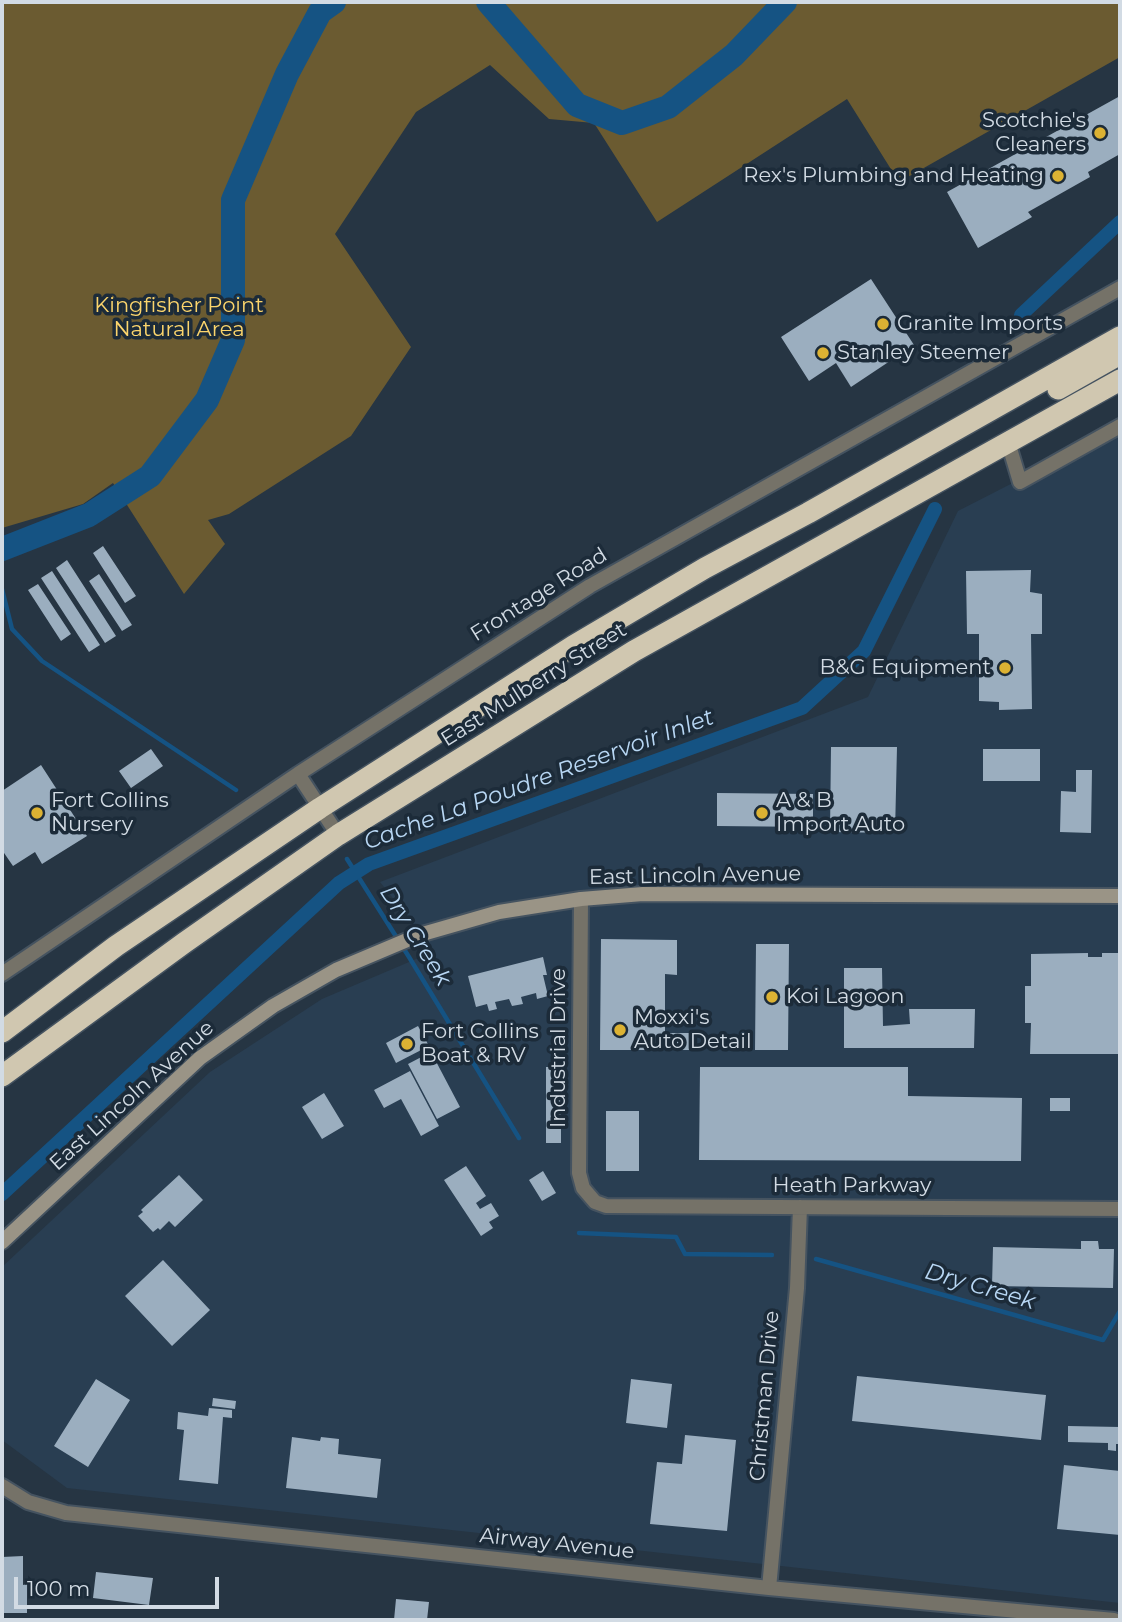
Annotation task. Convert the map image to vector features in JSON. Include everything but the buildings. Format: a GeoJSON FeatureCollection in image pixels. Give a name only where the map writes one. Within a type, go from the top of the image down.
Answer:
{"type":"FeatureCollection","features":[{"type":"Feature","properties":{"kind":"highway","name":"East Mulberry Street"},"geometry":{"type":"LineString","coordinates":[[2,1032],[116,946],[320,808],[573,646],[705,568],[1120,337]]}},
{"type":"Feature","properties":{"kind":"highway"},"geometry":{"type":"LineString","coordinates":[[807,513],[958,443],[1120,354]]}},
{"type":"Feature","properties":{"kind":"highway","name":"East Mulberry Street"},"geometry":{"type":"LineString","coordinates":[[2,1076],[338,835],[634,650],[1120,380]]}},
{"type":"Feature","properties":{"kind":"street","name":"Frontage Road"},"geometry":{"type":"LineString","coordinates":[[2,974],[298,774],[590,586],[1120,288]]}},
{"type":"Feature","properties":{"kind":"street"},"geometry":{"type":"LineString","coordinates":[[1008,442],[1020,482],[1120,426]]}},
{"type":"Feature","properties":{"kind":"street"},"geometry":{"type":"LineString","coordinates":[[298,774],[338,835]]}},
{"type":"Feature","properties":{"kind":"street","name":"East Lincoln Avenue"},"geometry":{"type":"LineString","coordinates":[[2,1242],[200,1058],[273,1006],[336,970],[410,939],[499,912],[581,899],[643,894],[1120,896]]}},
{"type":"Feature","properties":{"kind":"street","name":"Industrial Drive"},"geometry":{"type":"LineString","coordinates":[[581,899],[579,1173],[588,1195]]}},
{"type":"Feature","properties":{"kind":"street","name":"Heath Parkway"},"geometry":{"type":"LineString","coordinates":[[588,1195],[595,1202],[606,1206],[1120,1209]]}},
{"type":"Feature","properties":{"kind":"street","name":"Christman Drive"},"geometry":{"type":"LineString","coordinates":[[769,1588],[797,1288],[800,1207]]}},
{"type":"Feature","properties":{"kind":"street","name":"Airway Avenue"},"geometry":{"type":"LineString","coordinates":[[2,1486],[28,1502],[55,1512],[769,1588],[1114,1620]]}},
{"type":"Feature","properties":{"kind":"shaded area"},"geometry":{"type":"Polygon","coordinates":[[[1120,428],[1120,1603],[67,1488],[2,1440],[2,1267],[210,1072],[322,999],[435,951],[380,882],[868,697],[958,511],[1120,428]]]}},
{"type":"Feature","properties":{"kind":"green space","name":"Kingfisher Point Natural Area"},"geometry":{"type":"Polygon","coordinates":[[[2,2],[1120,2],[1120,57],[899,182],[847,99],[657,222],[594,123],[549,119],[490,65],[416,112],[335,234],[411,347],[351,436],[229,514],[208,520],[225,544],[184,594],[113,483],[83,504],[2,528],[2,2]]]}},
{"type":"Feature","properties":{"kind":"waterway"},"geometry":{"type":"LineString","coordinates":[[2,549],[89,515],[150,476],[207,400],[233,340],[233,200],[287,74],[320,12],[334,2]]}},
{"type":"Feature","properties":{"kind":"waterway"},"geometry":{"type":"LineString","coordinates":[[488,2],[577,105],[622,123],[668,107],[734,55],[785,2]]}},
{"type":"Feature","properties":{"kind":"waterway","name":"Cache La Poudre Reservoir Inlet"},"geometry":{"type":"LineString","coordinates":[[1021,315],[1120,222]]}},
{"type":"Feature","properties":{"kind":"waterway","name":"Cache La Poudre Reservoir Inlet"},"geometry":{"type":"LineString","coordinates":[[2,1194],[339,883],[369,864],[802,708],[864,651],[935,509]]}},
{"type":"Feature","properties":{"kind":"waterway","name":"Dry Creek"},"geometry":{"type":"LineString","coordinates":[[2,589],[12,629],[42,661],[236,790]]}},
{"type":"Feature","properties":{"kind":"waterway","name":"Dry Creek"},"geometry":{"type":"LineString","coordinates":[[347,859],[519,1138]]}},
{"type":"Feature","properties":{"kind":"waterway","name":"Dry Creek"},"geometry":{"type":"LineString","coordinates":[[579,1233],[676,1237],[685,1254],[772,1255]]}},
{"type":"Feature","properties":{"kind":"waterway","name":"Dry Creek"},"geometry":{"type":"LineString","coordinates":[[816,1259],[1103,1340],[1120,1311]]}},
{"type":"Feature","properties":{"kind":"place","name":"Scotchie's Cleaners"},"geometry":{"type":"Point","coordinates":[1100,133]}},
{"type":"Feature","properties":{"kind":"place","name":"Rex's Plumbing and Heating"},"geometry":{"type":"Point","coordinates":[1058,176]}},
{"type":"Feature","properties":{"kind":"place","name":"Granite Imports"},"geometry":{"type":"Point","coordinates":[883,324]}},
{"type":"Feature","properties":{"kind":"place","name":"Stanley Steemer"},"geometry":{"type":"Point","coordinates":[823,353]}},
{"type":"Feature","properties":{"kind":"place","name":"B&G Equipment"},"geometry":{"type":"Point","coordinates":[1005,668]}},
{"type":"Feature","properties":{"kind":"place","name":"Fort Collins Nursery"},"geometry":{"type":"Point","coordinates":[37,813]}},
{"type":"Feature","properties":{"kind":"place","name":"A & B Import Auto"},"geometry":{"type":"Point","coordinates":[762,813]}},
{"type":"Feature","properties":{"kind":"place","name":"Koi Lagoon"},"geometry":{"type":"Point","coordinates":[772,997]}},
{"type":"Feature","properties":{"kind":"place","name":"Moxxi's Auto Detail"},"geometry":{"type":"Point","coordinates":[620,1030]}},
{"type":"Feature","properties":{"kind":"place","name":"Fort Collins Boat & RV"},"geometry":{"type":"Point","coordinates":[407,1044]}}]}
